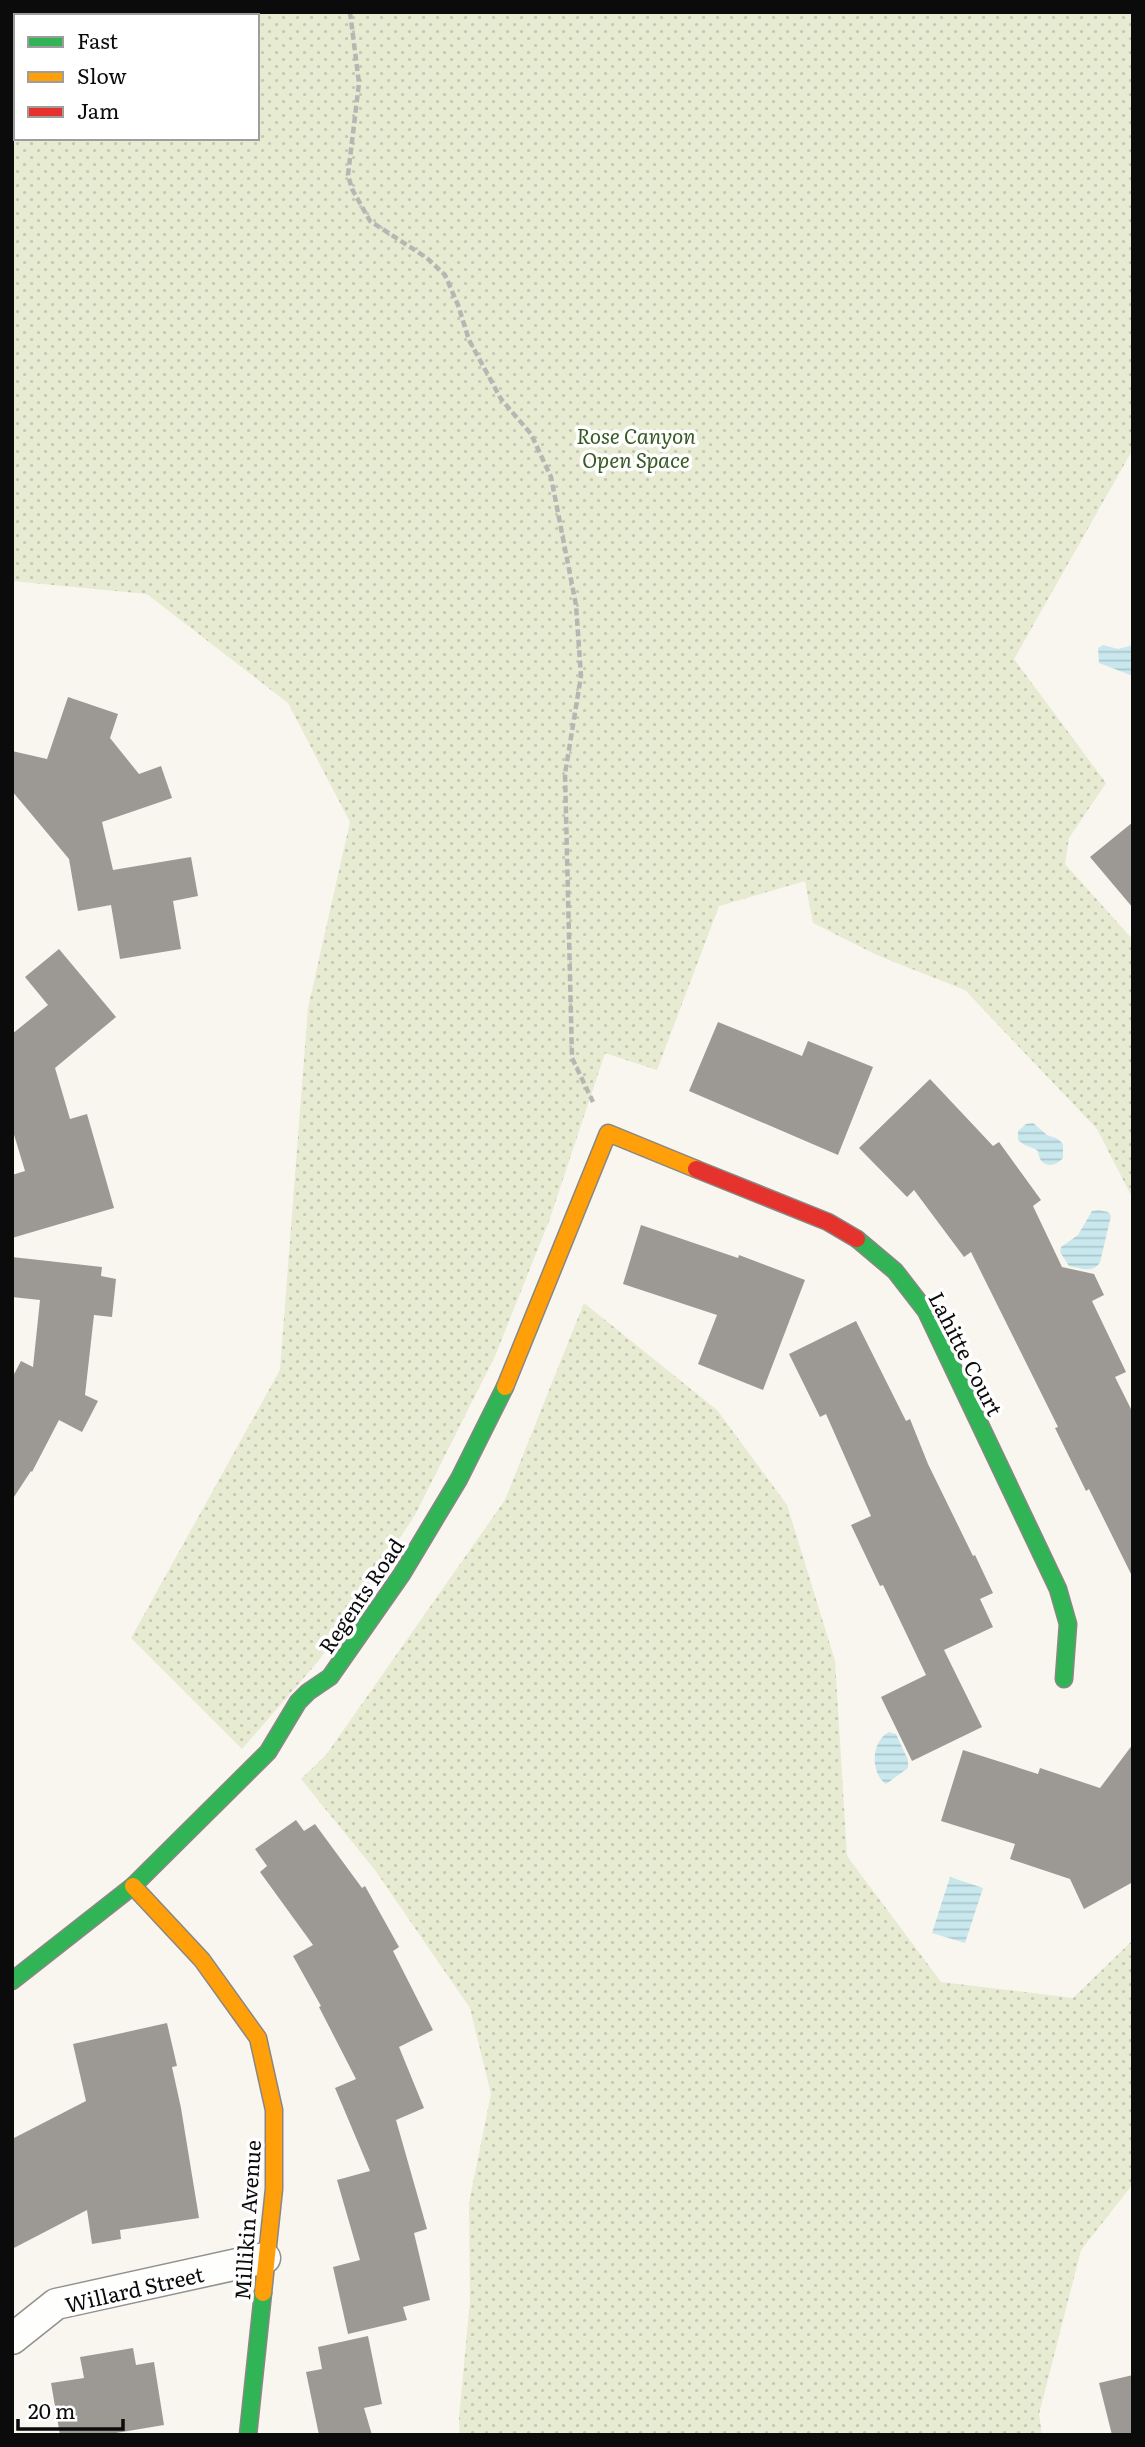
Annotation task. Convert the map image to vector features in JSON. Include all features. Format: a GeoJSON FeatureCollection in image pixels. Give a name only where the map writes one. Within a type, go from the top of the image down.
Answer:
{"type":"FeatureCollection","features":[{"type":"Feature","properties":{"kind":"street","name":"Lahitte Court"},"geometry":{"type":"LineString","coordinates":[[607,1133],[839,1228],[871,1248],[909,1286],[926,1311],[1058,1589],[1068,1624],[1064,1679]]}},
{"type":"Feature","properties":{"kind":"street","name":"Regents Road"},"geometry":{"type":"LineString","coordinates":[[12,1981],[133,1886],[268,1752],[298,1702],[330,1677],[401,1574],[459,1479],[510,1377],[607,1133]]}},
{"type":"Feature","properties":{"kind":"street","name":"Millikin Avenue"},"geometry":{"type":"LineString","coordinates":[[133,1886],[202,1960],[258,2038],[274,2110],[274,2189],[248,2435]]}},
{"type":"Feature","properties":{"kind":"street","name":"Willard Street"},"geometry":{"type":"LineString","coordinates":[[12,2339],[56,2304],[265,2258]]}},
{"type":"Feature","properties":{"kind":"path"},"geometry":{"type":"LineString","coordinates":[[350,12],[359,83],[348,175],[352,189],[370,221],[427,258],[445,275],[469,340],[501,399],[531,434],[551,477],[576,605],[581,676],[565,774],[572,1058],[607,1133]]}},
{"type":"Feature","properties":{"kind":"green space","name":"Rose Canyon Open Space"},"geometry":{"type":"Polygon","coordinates":[[[12,12],[1133,12],[1133,449],[1014,659],[1106,783],[1069,838],[1065,864],[1133,940],[1133,1199],[1097,1129],[965,990],[879,956],[813,923],[805,881],[719,906],[657,1070],[605,1053],[549,1221],[495,1356],[415,1515],[320,1659],[242,1749],[131,1638],[280,1370],[308,1008],[350,822],[288,703],[147,594],[12,581],[12,12]]]}},
{"type":"Feature","properties":{"kind":"green space"},"geometry":{"type":"Polygon","coordinates":[[[584,1303],[717,1410],[787,1505],[835,1661],[847,1856],[941,1982],[1073,1998],[1133,1940],[1133,2184],[1081,2250],[1039,2414],[1042,2435],[460,2435],[459,2419],[470,2300],[469,2203],[491,2094],[470,2008],[375,1870],[301,1779],[326,1755],[505,1500],[584,1303]]]}},
{"type":"Feature","properties":{"kind":"water"},"geometry":{"type":"Polygon","coordinates":[[[1103,645],[1118,649],[1133,645],[1133,676],[1099,663],[1098,648],[1103,645]]]}},
{"type":"Feature","properties":{"kind":"water"},"geometry":{"type":"Polygon","coordinates":[[[1033,1123],[1063,1144],[1063,1158],[1059,1162],[1051,1165],[1044,1163],[1038,1151],[1018,1140],[1018,1131],[1026,1124],[1033,1123]]]}},
{"type":"Feature","properties":{"kind":"water"},"geometry":{"type":"Polygon","coordinates":[[[1092,1211],[1108,1212],[1111,1216],[1100,1262],[1090,1269],[1069,1266],[1060,1252],[1061,1247],[1078,1235],[1092,1211]]]}},
{"type":"Feature","properties":{"kind":"water"},"geometry":{"type":"Polygon","coordinates":[[[889,1732],[896,1734],[908,1760],[908,1768],[886,1784],[877,1772],[875,1757],[879,1742],[889,1732]]]}},
{"type":"Feature","properties":{"kind":"water"},"geometry":{"type":"Polygon","coordinates":[[[950,1877],[983,1888],[965,1943],[932,1933],[950,1877]]]}},
{"type":"Feature","properties":{"kind":"building"},"geometry":{"type":"Polygon","coordinates":[[[68,697],[118,714],[110,738],[139,774],[161,766],[172,798],[102,822],[113,870],[191,857],[198,896],[173,901],[181,949],[120,959],[111,905],[78,911],[69,859],[12,791],[12,751],[47,759],[68,697]]]}},
{"type":"Feature","properties":{"kind":"building"},"geometry":{"type":"Polygon","coordinates":[[[1133,822],[1133,908],[1090,857],[1133,822]]]}},
{"type":"Feature","properties":{"kind":"building"},"geometry":{"type":"Polygon","coordinates":[[[59,949],[116,1017],[55,1068],[70,1119],[87,1114],[114,1208],[12,1238],[12,1175],[25,1171],[12,1128],[12,1034],[48,1005],[25,977],[59,949]]]}},
{"type":"Feature","properties":{"kind":"building"},"geometry":{"type":"Polygon","coordinates":[[[718,1022],[802,1056],[808,1041],[873,1067],[838,1155],[689,1091],[718,1022]]]}},
{"type":"Feature","properties":{"kind":"building"},"geometry":{"type":"Polygon","coordinates":[[[930,1079],[993,1146],[999,1142],[1041,1200],[1033,1206],[1062,1267],[1094,1274],[1104,1295],[1092,1301],[1126,1372],[1115,1377],[1133,1413],[1133,1578],[1089,1489],[1086,1491],[1055,1428],[1058,1427],[971,1252],[964,1257],[914,1190],[907,1197],[859,1148],[930,1079]]]}},
{"type":"Feature","properties":{"kind":"building"},"geometry":{"type":"Polygon","coordinates":[[[641,1225],[738,1258],[739,1255],[805,1280],[763,1390],[698,1364],[717,1315],[623,1284],[641,1225]]]}},
{"type":"Feature","properties":{"kind":"building"},"geometry":{"type":"Polygon","coordinates":[[[12,1257],[102,1267],[101,1276],[116,1279],[112,1317],[94,1315],[85,1395],[98,1401],[82,1432],[59,1420],[32,1472],[12,1500],[12,1378],[21,1361],[33,1367],[40,1300],[12,1297],[12,1257]]]}},
{"type":"Feature","properties":{"kind":"building"},"geometry":{"type":"Polygon","coordinates":[[[856,1321],[906,1421],[910,1419],[928,1464],[993,1593],[980,1599],[993,1627],[944,1650],[982,1727],[912,1761],[881,1697],[926,1675],[851,1525],[871,1516],[826,1414],[820,1417],[789,1354],[856,1321]]]}},
{"type":"Feature","properties":{"kind":"building"},"geometry":{"type":"Polygon","coordinates":[[[1133,1744],[1133,1882],[1084,1909],[1070,1879],[1010,1859],[1015,1844],[941,1821],[963,1750],[1038,1774],[1040,1768],[1100,1788],[1133,1744]]]}},
{"type":"Feature","properties":{"kind":"building"},"geometry":{"type":"Polygon","coordinates":[[[296,1820],[304,1831],[315,1824],[362,1888],[365,1886],[399,1947],[393,1951],[433,2030],[399,2047],[424,2108],[396,2120],[427,2229],[414,2233],[430,2300],[403,2307],[407,2320],[348,2334],[333,2267],[360,2260],[337,2180],[370,2171],[335,2088],[356,2079],[319,2007],[321,2006],[293,1956],[313,1945],[260,1872],[267,1866],[255,1849],[296,1820]]]}},
{"type":"Feature","properties":{"kind":"building"},"geometry":{"type":"Polygon","coordinates":[[[167,2023],[177,2066],[172,2067],[199,2218],[120,2230],[121,2239],[92,2244],[87,2210],[12,2249],[12,2139],[86,2101],[73,2044],[167,2023]]]}},
{"type":"Feature","properties":{"kind":"building"},"geometry":{"type":"Polygon","coordinates":[[[368,2336],[382,2404],[364,2408],[372,2435],[319,2435],[306,2372],[322,2369],[318,2347],[368,2336]]]}},
{"type":"Feature","properties":{"kind":"building"},"geometry":{"type":"Polygon","coordinates":[[[133,2348],[136,2365],[154,2362],[164,2425],[104,2435],[60,2435],[51,2383],[84,2378],[80,2357],[133,2348]]]}},
{"type":"Feature","properties":{"kind":"building"},"geometry":{"type":"Polygon","coordinates":[[[1133,2375],[1133,2435],[1112,2435],[1099,2383],[1133,2375]]]}},
{"type":"Feature","properties":{"kind":"traffic: fast"},"geometry":{"type":"LineString","coordinates":[[857,1239],[895,1271],[926,1311],[1058,1589],[1068,1624],[1064,1679]]}},
{"type":"Feature","properties":{"kind":"traffic: fast"},"geometry":{"type":"LineString","coordinates":[[12,1981],[133,1886],[268,1752],[298,1702],[330,1677],[402,1574],[459,1479],[505,1387]]}},
{"type":"Feature","properties":{"kind":"traffic: fast"},"geometry":{"type":"LineString","coordinates":[[248,2435],[263,2293]]}},
{"type":"Feature","properties":{"kind":"traffic: slow"},"geometry":{"type":"LineString","coordinates":[[505,1387],[608,1133],[696,1169]]}},
{"type":"Feature","properties":{"kind":"traffic: slow"},"geometry":{"type":"LineString","coordinates":[[133,1886],[202,1960],[258,2038],[274,2110],[274,2189],[263,2293]]}},
{"type":"Feature","properties":{"kind":"traffic: jam"},"geometry":{"type":"LineString","coordinates":[[696,1169],[828,1222],[857,1239]]}}]}
